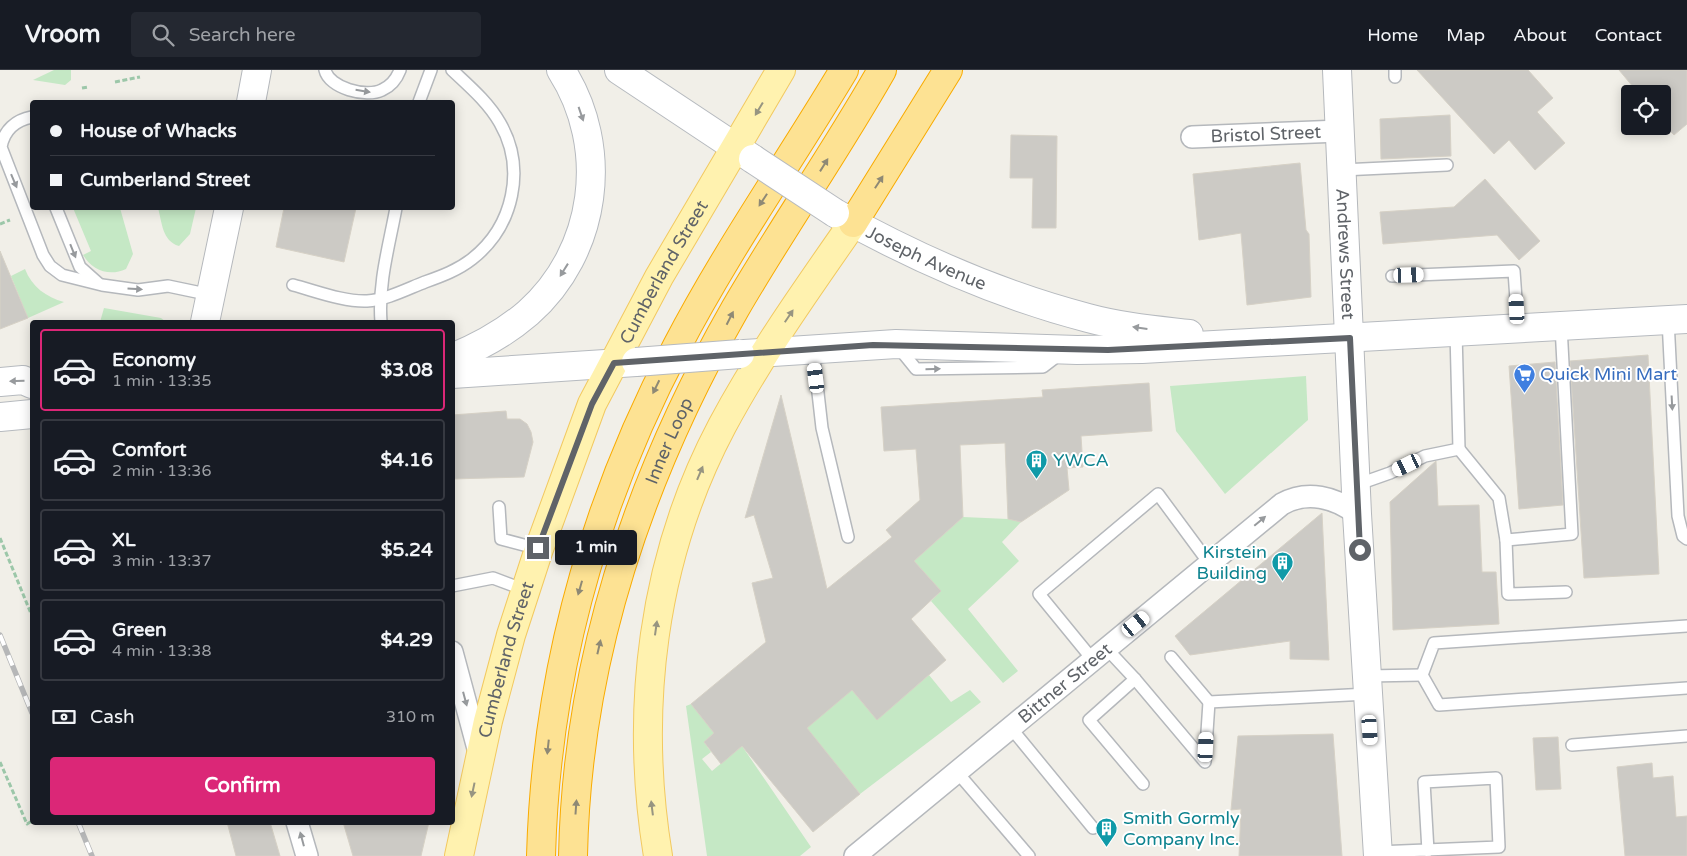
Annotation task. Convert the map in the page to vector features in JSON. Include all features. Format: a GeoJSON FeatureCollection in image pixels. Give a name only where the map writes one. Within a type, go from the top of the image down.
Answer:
{"type":"FeatureCollection","features":[{"type":"Feature","properties":{"kind":"highway","name":"Inner Loop"},"geometry":{"type":"LineString","coordinates":[[541,856],[549,744],[564,652],[587,562],[618,474],[656,388],[701,302],[844,70]]}},
{"type":"Feature","properties":{"kind":"highway","name":"Inner Loop"},"geometry":{"type":"LineString","coordinates":[[573,856],[578,778],[588,698],[608,610],[637,515],[668,439],[734,311],[882,70]]}},
{"type":"Feature","properties":{"kind":"highway"},"geometry":{"type":"LineString","coordinates":[[844,218],[948,70]]}},
{"type":"Feature","properties":{"kind":"main road"},"geometry":{"type":"LineString","coordinates":[[251,100],[258,70]]}},
{"type":"Feature","properties":{"kind":"main road"},"geometry":{"type":"LineString","coordinates":[[455,356],[494,337],[527,314],[559,277],[581,236],[591,187],[590,154],[579,106],[561,70]]}},
{"type":"Feature","properties":{"kind":"main road","name":"Joseph Avenue"},"geometry":{"type":"LineString","coordinates":[[619,70],[844,218],[931,262],[1067,312],[1127,326],[1275,343]]}},
{"type":"Feature","properties":{"kind":"main road","name":"Cumberland Street"},"geometry":{"type":"LineString","coordinates":[[459,856],[499,678],[538,548],[592,404],[625,362],[659,277],[745,153],[781,70]]}},
{"type":"Feature","properties":{"kind":"main road","name":"Andrews Street"},"geometry":{"type":"LineString","coordinates":[[1337,70],[1357,514],[1377,854]]}},
{"type":"Feature","properties":{"kind":"main road"},"geometry":{"type":"LineString","coordinates":[[206,320],[229,210]]}},
{"type":"Feature","properties":{"kind":"main road"},"geometry":{"type":"LineString","coordinates":[[658,856],[650,796],[647,709],[653,646],[666,575],[678,532],[752,353],[844,218]]}},
{"type":"Feature","properties":{"kind":"main road"},"geometry":{"type":"LineString","coordinates":[[455,374],[896,344],[1066,350],[1142,349],[1678,319]]}},
{"type":"Feature","properties":{"kind":"main road"},"geometry":{"type":"LineString","coordinates":[[0,382],[23,380],[30,383]]}},
{"type":"Feature","properties":{"kind":"main road"},"geometry":{"type":"LineString","coordinates":[[0,417],[30,414]]}},
{"type":"Feature","properties":{"kind":"street","name":"Bristol Street"},"geometry":{"type":"LineString","coordinates":[[1192,137],[1340,131]]}},
{"type":"Feature","properties":{"kind":"street","name":"Bittner Street"},"geometry":{"type":"LineString","coordinates":[[855,856],[1271,512],[1290,500],[1309,496],[1341,503],[1357,514]]}},
{"type":"Feature","properties":{"kind":"street"},"geometry":{"type":"LineString","coordinates":[[455,663],[480,757]]}},
{"type":"Feature","properties":{"kind":"street"},"geometry":{"type":"LineString","coordinates":[[299,825],[307,856]]}},
{"type":"Feature","properties":{"kind":"lane"},"geometry":{"type":"LineString","coordinates":[[325,70],[326,77],[335,85],[370,93],[387,88],[400,70]]}},
{"type":"Feature","properties":{"kind":"lane"},"geometry":{"type":"LineString","coordinates":[[420,100],[431,70]]}},
{"type":"Feature","properties":{"kind":"lane"},"geometry":{"type":"LineString","coordinates":[[293,286],[359,301],[380,298],[442,276],[473,258],[500,226],[510,201],[514,162],[506,135],[491,110],[452,70]]}},
{"type":"Feature","properties":{"kind":"lane"},"geometry":{"type":"LineString","coordinates":[[30,118],[11,126],[4,135],[1,147],[50,266],[62,275],[102,285],[138,290],[168,286],[211,295]]}},
{"type":"Feature","properties":{"kind":"lane"},"geometry":{"type":"LineString","coordinates":[[1342,170],[1447,165]]}},
{"type":"Feature","properties":{"kind":"lane"},"geometry":{"type":"LineString","coordinates":[[57,210],[80,267],[102,285]]}},
{"type":"Feature","properties":{"kind":"lane"},"geometry":{"type":"LineString","coordinates":[[381,320],[380,298],[383,272],[396,210]]}},
{"type":"Feature","properties":{"kind":"lane"},"geometry":{"type":"LineString","coordinates":[[1392,276],[1514,271],[1518,328]]}},
{"type":"Feature","properties":{"kind":"lane"},"geometry":{"type":"LineString","coordinates":[[1678,319],[1678,516],[1683,536],[1687,539]]}},
{"type":"Feature","properties":{"kind":"lane"},"geometry":{"type":"LineString","coordinates":[[1506,540],[1572,534],[1561,326]]}},
{"type":"Feature","properties":{"kind":"lane"},"geometry":{"type":"LineString","coordinates":[[1456,332],[1459,449],[1499,498],[1506,540],[1508,594],[1566,592]]}},
{"type":"Feature","properties":{"kind":"lane"},"geometry":{"type":"LineString","coordinates":[[813,349],[822,428],[848,537]]}},
{"type":"Feature","properties":{"kind":"lane"},"geometry":{"type":"LineString","coordinates":[[1356,485],[1390,474],[1425,456],[1459,449]]}},
{"type":"Feature","properties":{"kind":"lane"},"geometry":{"type":"LineString","coordinates":[[1171,657],[1208,702],[1205,762],[1135,679],[1099,654],[1039,594],[1158,494],[1209,563]]}},
{"type":"Feature","properties":{"kind":"lane"},"geometry":{"type":"LineString","coordinates":[[499,508],[500,539],[538,548]]}},
{"type":"Feature","properties":{"kind":"lane"},"geometry":{"type":"LineString","coordinates":[[455,585],[493,578],[525,590]]}},
{"type":"Feature","properties":{"kind":"lane"},"geometry":{"type":"LineString","coordinates":[[1422,675],[1434,644],[1687,626]]}},
{"type":"Feature","properties":{"kind":"lane"},"geometry":{"type":"LineString","coordinates":[[1208,702],[1368,685],[1422,675]]}},
{"type":"Feature","properties":{"kind":"lane"},"geometry":{"type":"LineString","coordinates":[[1422,675],[1439,705],[1687,688]]}},
{"type":"Feature","properties":{"kind":"lane"},"geometry":{"type":"LineString","coordinates":[[1135,679],[1089,720],[1142,784]]}},
{"type":"Feature","properties":{"kind":"lane"},"geometry":{"type":"LineString","coordinates":[[1011,728],[1093,828]]}},
{"type":"Feature","properties":{"kind":"lane"},"geometry":{"type":"LineString","coordinates":[[1572,745],[1687,736]]}},
{"type":"Feature","properties":{"kind":"lane"},"geometry":{"type":"LineString","coordinates":[[957,772],[1029,856]]}},
{"type":"Feature","properties":{"kind":"lane"},"geometry":{"type":"LineString","coordinates":[[1377,854],[1499,847],[1496,778],[1424,782],[1428,851]]}},
{"type":"Feature","properties":{"kind":"path"},"geometry":{"type":"LineString","coordinates":[[115,82],[140,77]]}},
{"type":"Feature","properties":{"kind":"path"},"geometry":{"type":"LineString","coordinates":[[82,88],[88,87]]}},
{"type":"Feature","properties":{"kind":"path"},"geometry":{"type":"LineString","coordinates":[[0,224],[16,219]]}},
{"type":"Feature","properties":{"kind":"path"},"geometry":{"type":"LineString","coordinates":[[0,538],[30,611]]}},
{"type":"Feature","properties":{"kind":"path"},"geometry":{"type":"LineString","coordinates":[[0,762],[27,824],[30,823]]}},
{"type":"Feature","properties":{"kind":"green space"},"geometry":{"type":"Polygon","coordinates":[[[54,70],[71,70],[71,80],[65,85],[33,80],[54,70]]]}},
{"type":"Feature","properties":{"kind":"green space"},"geometry":{"type":"Polygon","coordinates":[[[74,210],[121,210],[133,254],[126,269],[107,272],[96,268],[83,255],[91,251],[74,210]]]}},
{"type":"Feature","properties":{"kind":"green space"},"geometry":{"type":"Polygon","coordinates":[[[158,210],[196,210],[190,234],[179,246],[169,240],[162,225],[158,210]]]}},
{"type":"Feature","properties":{"kind":"green space"},"geometry":{"type":"Polygon","coordinates":[[[25,269],[40,290],[64,302],[28,318],[11,276],[25,269]]]}},
{"type":"Feature","properties":{"kind":"green space"},"geometry":{"type":"Polygon","coordinates":[[[104,308],[164,320],[101,320],[104,308]]]}},
{"type":"Feature","properties":{"kind":"green space"},"geometry":{"type":"Polygon","coordinates":[[[1306,376],[1308,420],[1225,494],[1176,431],[1170,386],[1306,376]]]}},
{"type":"Feature","properties":{"kind":"green space"},"geometry":{"type":"Polygon","coordinates":[[[963,517],[1008,519],[1021,522],[1002,542],[1019,561],[968,609],[1018,671],[1003,683],[931,601],[941,591],[914,561],[963,517]]]}},
{"type":"Feature","properties":{"kind":"green space"},"geometry":{"type":"Polygon","coordinates":[[[929,675],[951,702],[970,690],[981,702],[860,794],[788,706],[852,690],[877,719],[929,675]]]}},
{"type":"Feature","properties":{"kind":"green space"},"geometry":{"type":"Polygon","coordinates":[[[691,704],[714,733],[704,742],[711,752],[702,759],[712,771],[742,746],[811,847],[800,856],[707,856],[686,706],[691,704]]]}},
{"type":"Feature","properties":{"kind":"building"},"geometry":{"type":"Polygon","coordinates":[[[1417,70],[1528,70],[1553,98],[1537,112],[1565,143],[1535,170],[1509,140],[1494,154],[1417,70]]]}},
{"type":"Feature","properties":{"kind":"building"},"geometry":{"type":"Polygon","coordinates":[[[1619,70],[1687,70],[1687,124],[1674,135],[1671,132],[1671,85],[1632,85],[1619,70]]]}},
{"type":"Feature","properties":{"kind":"building"},"geometry":{"type":"Polygon","coordinates":[[[1450,115],[1451,156],[1381,159],[1380,119],[1450,115]]]}},
{"type":"Feature","properties":{"kind":"building"},"geometry":{"type":"Polygon","coordinates":[[[1011,135],[1057,136],[1056,228],[1032,228],[1033,178],[1010,178],[1011,135]]]}},
{"type":"Feature","properties":{"kind":"building"},"geometry":{"type":"Polygon","coordinates":[[[1300,163],[1306,230],[1309,234],[1311,297],[1247,305],[1241,233],[1199,240],[1193,174],[1300,163]]]}},
{"type":"Feature","properties":{"kind":"building"},"geometry":{"type":"Polygon","coordinates":[[[1485,179],[1540,241],[1519,260],[1497,235],[1383,244],[1380,212],[1454,207],[1485,179]]]}},
{"type":"Feature","properties":{"kind":"building"},"geometry":{"type":"Polygon","coordinates":[[[284,210],[356,210],[344,262],[276,247],[284,210]]]}},
{"type":"Feature","properties":{"kind":"building"},"geometry":{"type":"Polygon","coordinates":[[[0,251],[28,318],[0,329],[0,251]]]}},
{"type":"Feature","properties":{"kind":"building"},"geometry":{"type":"Polygon","coordinates":[[[1648,355],[1659,574],[1584,578],[1570,361],[1648,355]]]}},
{"type":"Feature","properties":{"kind":"building"},"geometry":{"type":"Polygon","coordinates":[[[1555,362],[1563,505],[1519,509],[1509,366],[1555,362]]]}},
{"type":"Feature","properties":{"kind":"building"},"geometry":{"type":"Polygon","coordinates":[[[1149,383],[1152,431],[1081,436],[1083,467],[1067,468],[1069,490],[1021,522],[1008,519],[1005,443],[960,445],[963,517],[914,561],[941,591],[911,619],[946,660],[877,720],[852,690],[807,728],[860,794],[813,832],[742,746],[721,764],[704,742],[714,733],[691,704],[766,642],[752,583],[773,578],[754,515],[745,518],[781,395],[827,589],[892,537],[886,530],[920,500],[916,449],[884,451],[881,407],[1043,397],[1042,390],[1149,383]]]}},
{"type":"Feature","properties":{"kind":"building"},"geometry":{"type":"Polygon","coordinates":[[[506,411],[507,419],[520,419],[527,424],[533,442],[524,477],[455,479],[455,415],[506,411]]]}},
{"type":"Feature","properties":{"kind":"building"},"geometry":{"type":"Polygon","coordinates":[[[1436,461],[1438,506],[1479,505],[1482,572],[1496,572],[1499,624],[1393,630],[1390,502],[1436,461]]]}},
{"type":"Feature","properties":{"kind":"building","name":"Kirstein Building"},"geometry":{"type":"Polygon","coordinates":[[[1322,513],[1329,660],[1290,659],[1290,641],[1190,655],[1175,636],[1322,513]]]}},
{"type":"Feature","properties":{"kind":"building"},"geometry":{"type":"Polygon","coordinates":[[[1333,734],[1342,856],[1239,856],[1241,809],[1231,810],[1238,736],[1333,734]]]}},
{"type":"Feature","properties":{"kind":"building"},"geometry":{"type":"Polygon","coordinates":[[[1558,737],[1561,789],[1536,790],[1533,738],[1558,737]]]}},
{"type":"Feature","properties":{"kind":"building"},"geometry":{"type":"Polygon","coordinates":[[[1652,763],[1653,778],[1673,776],[1676,817],[1687,816],[1687,856],[1625,856],[1617,767],[1652,763]]]}},
{"type":"Feature","properties":{"kind":"building"},"geometry":{"type":"Polygon","coordinates":[[[228,825],[271,825],[280,856],[236,856],[228,825]]]}},
{"type":"Feature","properties":{"kind":"building"},"geometry":{"type":"Polygon","coordinates":[[[344,825],[428,825],[421,856],[353,856],[344,825]]]}},
{"type":"Feature","properties":{"kind":"railway"},"geometry":{"type":"LineString","coordinates":[[0,635],[30,708]]}},
{"type":"Feature","properties":{"kind":"railway"},"geometry":{"type":"LineString","coordinates":[[79,825],[92,856]]}},
{"type":"Feature","properties":{"kind":"place","name":"Quick Mini Mart"},"geometry":{"type":"Point","coordinates":[1524,393]}},
{"type":"Feature","properties":{"kind":"place","name":"YWCA"},"geometry":{"type":"Point","coordinates":[1037,479]}},
{"type":"Feature","properties":{"kind":"place","name":"Kirstein Building"},"geometry":{"type":"Point","coordinates":[1283,581]}},
{"type":"Feature","properties":{"kind":"place","name":"Smith Gormly Company Inc."},"geometry":{"type":"Point","coordinates":[1107,847]}},
{"type":"Feature","properties":{"kind":"route"},"geometry":{"type":"LineString","coordinates":[[538,548],[592,404],[614,363],[873,345],[917,344],[1108,350],[1350,338],[1360,550]]}}]}
